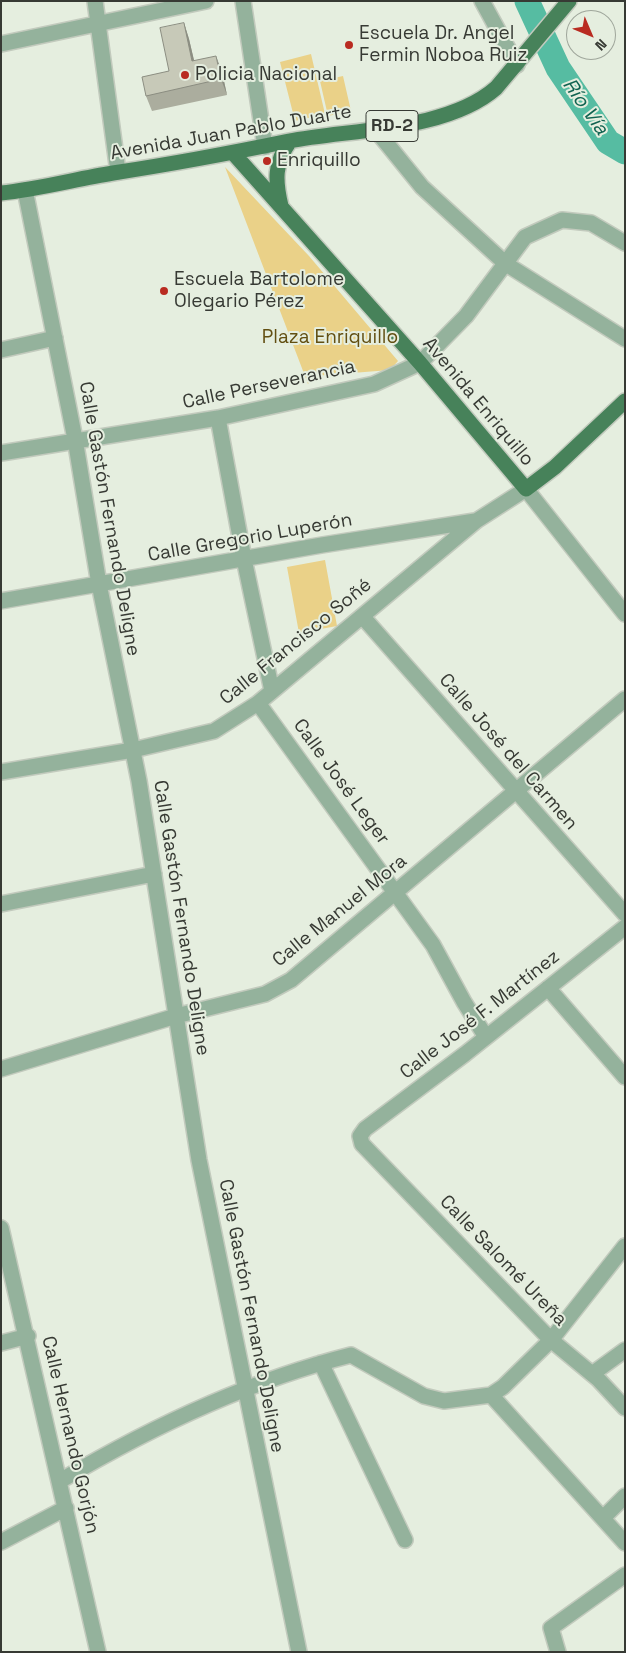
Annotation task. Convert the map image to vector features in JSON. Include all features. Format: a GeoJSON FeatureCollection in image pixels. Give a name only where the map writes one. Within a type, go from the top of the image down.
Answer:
{"type":"FeatureCollection","features":[{"type":"Feature","properties":{"kind":"main road","name":"Avenida Juan Pablo Duarte"},"geometry":{"type":"LineString","coordinates":[[1,193],[234,154],[290,141],[375,129],[464,109],[482,100],[517,65],[569,1]]}},
{"type":"Feature","properties":{"kind":"main road"},"geometry":{"type":"LineString","coordinates":[[281,207],[276,176],[278,160],[290,141]]}},
{"type":"Feature","properties":{"kind":"main road","name":"Avenida Enriquillo"},"geometry":{"type":"LineString","coordinates":[[234,154],[420,364],[526,489]]}},
{"type":"Feature","properties":{"kind":"main road"},"geometry":{"type":"LineString","coordinates":[[526,489],[555,468],[625,401]]}},
{"type":"Feature","properties":{"kind":"street"},"geometry":{"type":"LineString","coordinates":[[95,1],[118,172]]}},
{"type":"Feature","properties":{"kind":"street"},"geometry":{"type":"LineString","coordinates":[[1,44],[206,1]]}},
{"type":"Feature","properties":{"kind":"street"},"geometry":{"type":"LineString","coordinates":[[243,1],[266,147]]}},
{"type":"Feature","properties":{"kind":"street"},"geometry":{"type":"LineString","coordinates":[[482,1],[517,65]]}},
{"type":"Feature","properties":{"kind":"street"},"geometry":{"type":"LineString","coordinates":[[375,129],[422,187],[506,264],[625,339]]}},
{"type":"Feature","properties":{"kind":"street","name":"Calle Gastón Fernando Deligne"},"geometry":{"type":"LineString","coordinates":[[25,190],[75,439],[99,584],[133,750],[199,1160],[299,1652]]}},
{"type":"Feature","properties":{"kind":"street","name":"Calle Perseverancia"},"geometry":{"type":"LineString","coordinates":[[1,452],[218,418],[374,384],[420,364],[466,316],[526,237],[562,220],[591,223],[625,243]]}},
{"type":"Feature","properties":{"kind":"street"},"geometry":{"type":"LineString","coordinates":[[1,350],[55,338]]}},
{"type":"Feature","properties":{"kind":"street"},"geometry":{"type":"LineString","coordinates":[[218,418],[244,559],[272,691]]}},
{"type":"Feature","properties":{"kind":"street","name":"Calle Francisco Soñé"},"geometry":{"type":"LineString","coordinates":[[1,772],[133,750],[214,730],[258,703],[476,521],[526,489]]}},
{"type":"Feature","properties":{"kind":"street","name":"Avenida Enriquillo"},"geometry":{"type":"LineString","coordinates":[[526,489],[625,614]]}},
{"type":"Feature","properties":{"kind":"street","name":"Calle Gregorio Luperón"},"geometry":{"type":"LineString","coordinates":[[1,602],[244,559],[476,521]]}},
{"type":"Feature","properties":{"kind":"street","name":"Calle José del Carmen"},"geometry":{"type":"LineString","coordinates":[[362,616],[625,914]]}},
{"type":"Feature","properties":{"kind":"street","name":"Calle Manuel Mora"},"geometry":{"type":"LineString","coordinates":[[1,1069],[176,1016],[265,994],[291,980],[625,699]]}},
{"type":"Feature","properties":{"kind":"street","name":"Calle José Leger"},"geometry":{"type":"LineString","coordinates":[[258,703],[396,891],[433,945],[464,1002],[486,1037]]}},
{"type":"Feature","properties":{"kind":"street"},"geometry":{"type":"LineString","coordinates":[[1,904],[154,874]]}},
{"type":"Feature","properties":{"kind":"street","name":"Calle José F. Martínez"},"geometry":{"type":"LineString","coordinates":[[360,1136],[365,1129],[486,1037],[625,927]]}},
{"type":"Feature","properties":{"kind":"street"},"geometry":{"type":"LineString","coordinates":[[548,988],[625,1077]]}},
{"type":"Feature","properties":{"kind":"street","name":"Calle Salomé Ureña"},"geometry":{"type":"LineString","coordinates":[[360,1136],[362,1144],[551,1340],[592,1374],[625,1408]]}},
{"type":"Feature","properties":{"kind":"street","name":"Calle Hernando Gorjón"},"geometry":{"type":"LineString","coordinates":[[1,1228],[28,1336],[98,1652]]}},
{"type":"Feature","properties":{"kind":"street"},"geometry":{"type":"LineString","coordinates":[[60,1481],[116,1448],[245,1387],[351,1355],[424,1396],[444,1400],[490,1395],[503,1386],[551,1340],[625,1246]]}},
{"type":"Feature","properties":{"kind":"street"},"geometry":{"type":"LineString","coordinates":[[1,1343],[28,1336]]}},
{"type":"Feature","properties":{"kind":"street"},"geometry":{"type":"LineString","coordinates":[[592,1374],[625,1350]]}},
{"type":"Feature","properties":{"kind":"street"},"geometry":{"type":"LineString","coordinates":[[321,1363],[405,1540]]}},
{"type":"Feature","properties":{"kind":"street"},"geometry":{"type":"LineString","coordinates":[[490,1395],[625,1543]]}},
{"type":"Feature","properties":{"kind":"street"},"geometry":{"type":"LineString","coordinates":[[603,1518],[625,1496]]}},
{"type":"Feature","properties":{"kind":"street"},"geometry":{"type":"LineString","coordinates":[[1,1542],[66,1508]]}},
{"type":"Feature","properties":{"kind":"street"},"geometry":{"type":"LineString","coordinates":[[558,1652],[551,1628],[625,1574]]}},
{"type":"Feature","properties":{"kind":"green space"},"geometry":{"type":"Polygon","coordinates":[[[311,54],[325,114],[295,121],[280,62],[311,54]]]}},
{"type":"Feature","properties":{"kind":"green space"},"geometry":{"type":"Polygon","coordinates":[[[343,76],[351,111],[328,116],[320,81],[343,76]]]}},
{"type":"Feature","properties":{"kind":"green space","name":"Plaza Enriquillo"},"geometry":{"type":"Polygon","coordinates":[[[225,167],[309,256],[398,361],[390,370],[314,376],[308,384],[225,167]]]}},
{"type":"Feature","properties":{"kind":"green space"},"geometry":{"type":"Polygon","coordinates":[[[325,560],[337,626],[299,633],[287,567],[325,560]]]}},
{"type":"Feature","properties":{"kind":"building"},"geometry":{"type":"Polygon","coordinates":[[[184,23],[192,61],[216,56],[221,79],[146,96],[142,77],[169,71],[160,28],[184,23]]]}},
{"type":"Feature","properties":{"kind":"waterway","name":"Río Vía"},"geometry":{"type":"LineString","coordinates":[[527,1],[558,68],[608,142],[625,152]]}},
{"type":"Feature","properties":{"kind":"place","name":"Escuela Dr. Angel Fermin Noboa Ruiz"},"geometry":{"type":"Point","coordinates":[349,45]}},
{"type":"Feature","properties":{"kind":"place","name":"Policia Nacional"},"geometry":{"type":"Point","coordinates":[185,75]}},
{"type":"Feature","properties":{"kind":"place","name":"Enriquillo"},"geometry":{"type":"Point","coordinates":[267,161]}},
{"type":"Feature","properties":{"kind":"place","name":"Escuela Bartolome Olegario Pérez"},"geometry":{"type":"Point","coordinates":[164,291]}}]}
